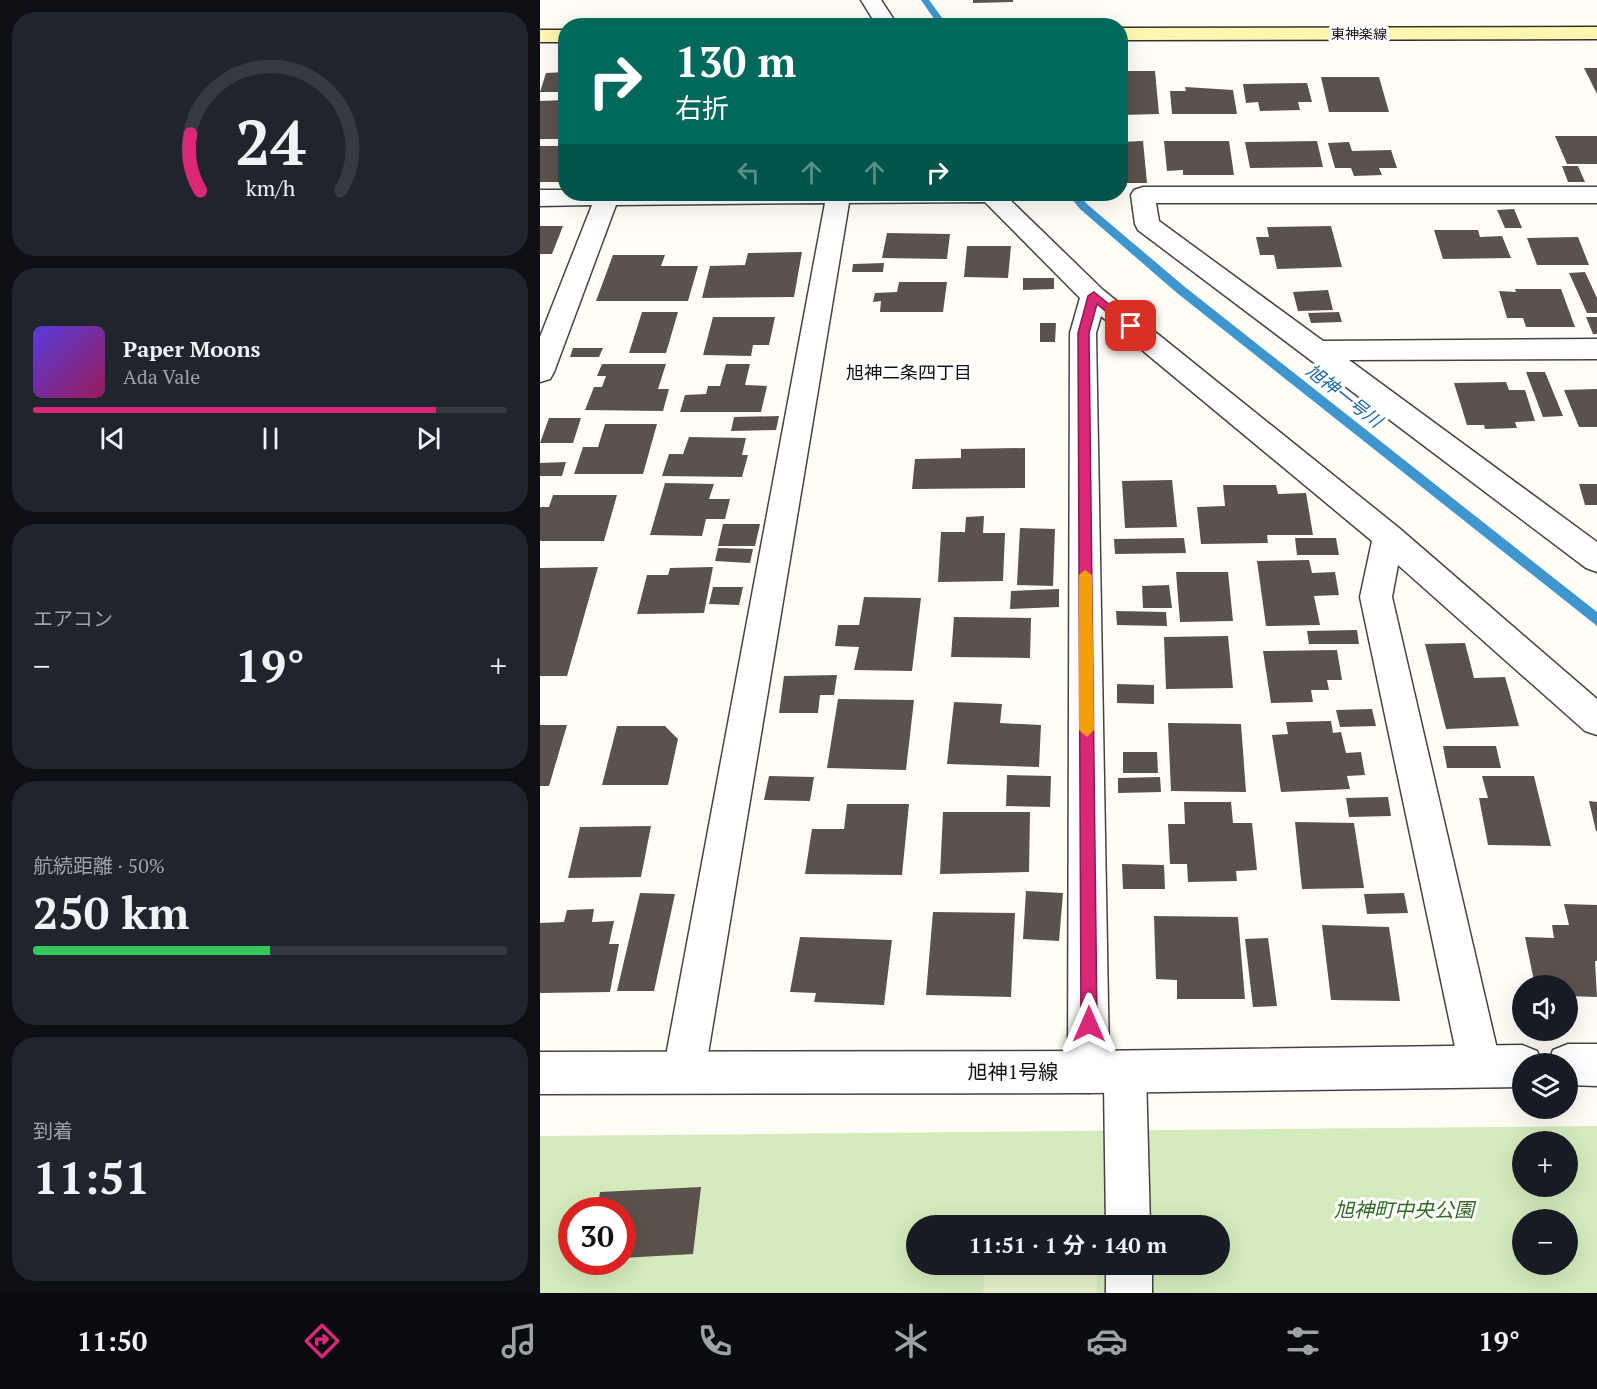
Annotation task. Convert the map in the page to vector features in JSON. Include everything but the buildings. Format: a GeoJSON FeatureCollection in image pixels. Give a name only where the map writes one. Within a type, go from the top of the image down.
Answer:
{"type":"FeatureCollection","features":[{"type":"Feature","properties":{"kind":"main road","name":"東神楽線"},"geometry":{"type":"LineString","coordinates":[[1128,34],[1597,33]]}},
{"type":"Feature","properties":{"kind":"main road"},"geometry":{"type":"LineString","coordinates":[[540,36],[558,36]]}},
{"type":"Feature","properties":{"kind":"street"},"geometry":{"type":"LineString","coordinates":[[871,0],[883,18]]}},
{"type":"Feature","properties":{"kind":"street"},"geometry":{"type":"LineString","coordinates":[[1597,195],[1143,195],[1147,224],[1597,559]]}},
{"type":"Feature","properties":{"kind":"street"},"geometry":{"type":"LineString","coordinates":[[540,198],[558,197]]}},
{"type":"Feature","properties":{"kind":"street"},"geometry":{"type":"LineString","coordinates":[[540,372],[606,201]]}},
{"type":"Feature","properties":{"kind":"street"},"geometry":{"type":"LineString","coordinates":[[684,1072],[837,201]]}},
{"type":"Feature","properties":{"kind":"street"},"geometry":{"type":"LineString","coordinates":[[998,201],[1094,296],[1388,537],[1597,720]]}},
{"type":"Feature","properties":{"kind":"street"},"geometry":{"type":"LineString","coordinates":[[1094,296],[1083,333],[1107,1072],[1126,1215]]}},
{"type":"Feature","properties":{"kind":"street"},"geometry":{"type":"LineString","coordinates":[[1318,351],[1597,350]]}},
{"type":"Feature","properties":{"kind":"street"},"geometry":{"type":"LineString","coordinates":[[1388,537],[1376,597],[1480,1066]]}},
{"type":"Feature","properties":{"kind":"street"},"geometry":{"type":"LineString","coordinates":[[1578,1065],[1597,1065]]}},
{"type":"Feature","properties":{"kind":"street","name":"旭神1号線"},"geometry":{"type":"LineString","coordinates":[[540,1073],[1107,1072],[1512,1066]]}},
{"type":"Feature","properties":{"kind":"street"},"geometry":{"type":"LineString","coordinates":[[1129,1275],[1129,1293]]}},
{"type":"Feature","properties":{"kind":"green space","name":"旭神町中央公園"},"geometry":{"type":"Polygon","coordinates":[[[1597,1126],[1597,1293],[540,1293],[540,1136],[1597,1126]]]}},
{"type":"Feature","properties":{"kind":"green space"},"geometry":{"type":"Polygon","coordinates":[[[984,1275],[1097,1275],[1097,1293],[983,1293],[984,1275]]]}},
{"type":"Feature","properties":{"kind":"waterway","name":"旭神一号川"},"geometry":{"type":"LineString","coordinates":[[925,0],[938,18]]}},
{"type":"Feature","properties":{"kind":"waterway","name":"旭神一号川"},"geometry":{"type":"LineString","coordinates":[[1079,201],[1181,290],[1597,620]]}},
{"type":"Feature","properties":{"kind":"slow traffic"},"geometry":{"type":"LineString","coordinates":[[1085,575],[1087,730]]}},
{"type":"Feature","properties":{"kind":"district","name":"旭神二条四丁目"},"geometry":{"type":"Point","coordinates":[909,373]}},
{"type":"Feature","properties":{"kind":"route"},"geometry":{"type":"LineString","coordinates":[[1089,1024],[1083,333],[1094,296],[1131,326]]}}]}
